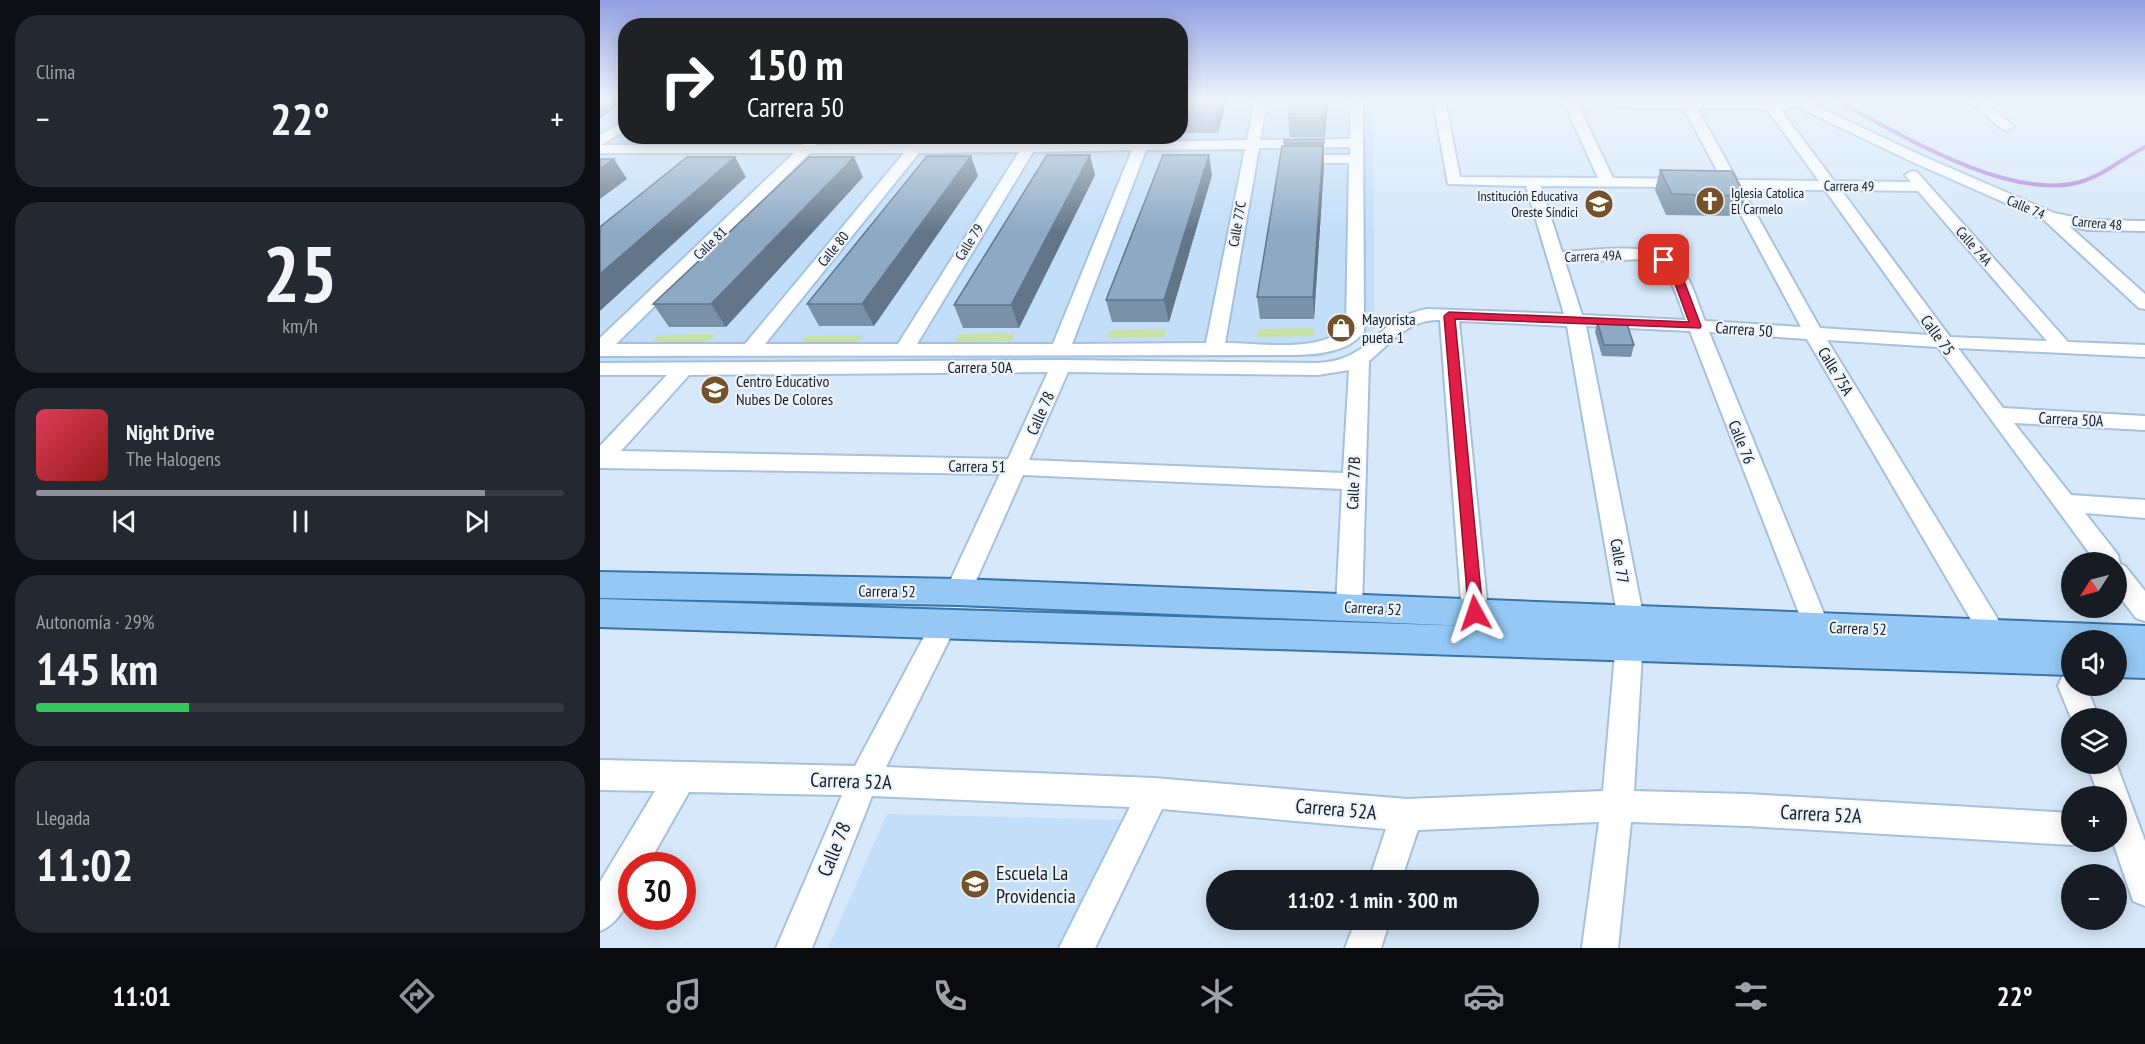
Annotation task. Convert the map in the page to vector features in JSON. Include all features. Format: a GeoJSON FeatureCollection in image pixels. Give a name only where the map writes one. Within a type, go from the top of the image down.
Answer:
{"type":"FeatureCollection","features":[{"type":"Feature","properties":{"kind":"main road","name":"Carrera 52"},"geometry":{"type":"LineString","coordinates":[[600,585],[958,592],[1475,613],[1630,632],[2061,671]]}},
{"type":"Feature","properties":{"kind":"main road","name":"Carrera 52"},"geometry":{"type":"LineString","coordinates":[[600,613],[944,624],[1630,632],[1816,626],[2145,640]]}},
{"type":"Feature","properties":{"kind":"main road"},"geometry":{"type":"LineString","coordinates":[[2127,662],[2145,663]]}},
{"type":"Feature","properties":{"kind":"street"},"geometry":{"type":"LineString","coordinates":[[679,164],[703,144]]}},
{"type":"Feature","properties":{"kind":"street","name":"Calle 81"},"geometry":{"type":"LineString","coordinates":[[600,350],[811,144]]}},
{"type":"Feature","properties":{"kind":"street"},"geometry":{"type":"LineString","coordinates":[[600,149],[915,149],[995,144]]}},
{"type":"Feature","properties":{"kind":"street","name":"Calle 79"},"geometry":{"type":"LineString","coordinates":[[904,349],[1031,144]]}},
{"type":"Feature","properties":{"kind":"street","name":"Calle 78"},"geometry":{"type":"LineString","coordinates":[[958,592],[1015,467],[1061,357],[1142,144]]}},
{"type":"Feature","properties":{"kind":"street","name":"Calle 77C"},"geometry":{"type":"LineString","coordinates":[[1214,349],[1255,160],[1252,144]]}},
{"type":"Feature","properties":{"kind":"street"},"geometry":{"type":"LineString","coordinates":[[1256,144],[1356,151]]}},
{"type":"Feature","properties":{"kind":"street"},"geometry":{"type":"LineString","coordinates":[[600,350],[904,349],[1061,357],[1214,349],[1323,347],[1344,341],[1355,331],[1356,144]]}},
{"type":"Feature","properties":{"kind":"street","name":"Carrera 49"},"geometry":{"type":"LineString","coordinates":[[1447,144],[1453,181],[1922,187]]}},
{"type":"Feature","properties":{"kind":"street"},"geometry":{"type":"LineString","coordinates":[[1590,144],[1608,183]]}},
{"type":"Feature","properties":{"kind":"street","name":"Calle 75A"},"geometry":{"type":"LineString","coordinates":[[1711,144],[1816,334],[1993,634]]}},
{"type":"Feature","properties":{"kind":"street","name":"Calle 75"},"geometry":{"type":"LineString","coordinates":[[1799,144],[1997,415],[2101,552]]}},
{"type":"Feature","properties":{"kind":"street","name":"Calle 74"},"geometry":{"type":"LineString","coordinates":[[1887,144],[1914,164],[2050,217],[2145,304]]}},
{"type":"Feature","properties":{"kind":"street","name":"Calle 80"},"geometry":{"type":"LineString","coordinates":[[751,349],[915,149]]}},
{"type":"Feature","properties":{"kind":"street"},"geometry":{"type":"LineString","coordinates":[[1284,159],[1356,151]]}},
{"type":"Feature","properties":{"kind":"street"},"geometry":{"type":"LineString","coordinates":[[635,164],[1255,160]]}},
{"type":"Feature","properties":{"kind":"street","name":"Calle 74A"},"geometry":{"type":"LineString","coordinates":[[1914,164],[1922,187],[2063,348]]}},
{"type":"Feature","properties":{"kind":"street","name":"Calle 77"},"geometry":{"type":"LineString","coordinates":[[1532,182],[1557,257],[1574,321],[1630,632],[1617,806],[1600,948]]}},
{"type":"Feature","properties":{"kind":"street","name":"Carrera 48"},"geometry":{"type":"LineString","coordinates":[[2050,217],[2088,225],[2145,226]]}},
{"type":"Feature","properties":{"kind":"street","name":"Carrera 49A"},"geometry":{"type":"LineString","coordinates":[[1557,257],[1647,254],[1664,260]]}},
{"type":"Feature","properties":{"kind":"street","name":"Calle 76"},"geometry":{"type":"LineString","coordinates":[[1664,260],[1676,273],[1816,626]]}},
{"type":"Feature","properties":{"kind":"street","name":"Carrera 50"},"geometry":{"type":"LineString","coordinates":[[1359,359],[1402,321],[1427,314],[1696,326],[1944,342],[2145,351]]}},
{"type":"Feature","properties":{"kind":"street"},"geometry":{"type":"LineString","coordinates":[[1449,316],[1475,613]]}},
{"type":"Feature","properties":{"kind":"street","name":"Carrera 50A"},"geometry":{"type":"LineString","coordinates":[[600,369],[683,369],[1061,357],[1318,369],[1339,367],[1359,359]]}},
{"type":"Feature","properties":{"kind":"street","name":"Calle 77B"},"geometry":{"type":"LineString","coordinates":[[1349,607],[1359,359]]}},
{"type":"Feature","properties":{"kind":"street"},"geometry":{"type":"LineString","coordinates":[[601,459],[683,369]]}},
{"type":"Feature","properties":{"kind":"street","name":"Carrera 50A"},"geometry":{"type":"LineString","coordinates":[[1997,415],[2145,423]]}},
{"type":"Feature","properties":{"kind":"street","name":"Carrera 51"},"geometry":{"type":"LineString","coordinates":[[601,459],[1015,467],[1353,481]]}},
{"type":"Feature","properties":{"kind":"street"},"geometry":{"type":"LineString","coordinates":[[2064,504],[2145,509]]}},
{"type":"Feature","properties":{"kind":"street"},"geometry":{"type":"LineString","coordinates":[[2127,587],[2145,610]]}},
{"type":"Feature","properties":{"kind":"street","name":"Calle 78"},"geometry":{"type":"LineString","coordinates":[[794,948],[863,781],[944,624]]}},
{"type":"Feature","properties":{"kind":"street","name":"Carrera 52A"},"geometry":{"type":"LineString","coordinates":[[600,775],[863,781],[1154,793],[1407,815],[1617,806],[1747,810],[2061,828]]}},
{"type":"Feature","properties":{"kind":"street"},"geometry":{"type":"LineString","coordinates":[[600,914],[681,776]]}},
{"type":"Feature","properties":{"kind":"street"},"geometry":{"type":"LineString","coordinates":[[1077,948],[1154,793]]}},
{"type":"Feature","properties":{"kind":"street"},"geometry":{"type":"LineString","coordinates":[[1388,870],[1407,815]]}},
{"type":"Feature","properties":{"kind":"street"},"geometry":{"type":"LineString","coordinates":[[2127,828],[2145,889]]}},
{"type":"Feature","properties":{"kind":"street"},"geometry":{"type":"LineString","coordinates":[[1363,948],[1369,930]]}},
{"type":"Feature","properties":{"kind":"shaded area"},"geometry":{"type":"Polygon","coordinates":[[[600,144],[1374,144],[1374,327],[1353,345],[1321,357],[600,363],[600,144]]]}},
{"type":"Feature","properties":{"kind":"shaded area","name":"Escuela La Providencia"},"geometry":{"type":"Polygon","coordinates":[[[887,814],[1127,820],[1061,948],[828,948],[887,814]]]}},
{"type":"Feature","properties":{"kind":"green space"},"geometry":{"type":"Polygon","coordinates":[[[1314,328],[1314,336],[1257,337],[1258,329],[1314,328]]]}},
{"type":"Feature","properties":{"kind":"green space"},"geometry":{"type":"Polygon","coordinates":[[[1166,329],[1164,337],[1107,338],[1110,330],[1166,329]]]}},
{"type":"Feature","properties":{"kind":"green space"},"geometry":{"type":"Polygon","coordinates":[[[1015,333],[1011,341],[954,342],[959,334],[1015,333]]]}},
{"type":"Feature","properties":{"kind":"green space"},"geometry":{"type":"Polygon","coordinates":[[[715,334],[709,342],[651,343],[658,335],[715,334]]]}},
{"type":"Feature","properties":{"kind":"green space"},"geometry":{"type":"Polygon","coordinates":[[[863,335],[858,342],[801,343],[806,336],[863,335]]]}},
{"type":"Feature","properties":{"kind":"building"},"geometry":{"type":"Polygon","coordinates":[[[1282,146],[1323,146],[1313,297],[1257,297],[1282,146]]]}},
{"type":"Feature","properties":{"kind":"building"},"geometry":{"type":"Polygon","coordinates":[[[1047,155],[1090,155],[1011,305],[954,305],[1047,155]]]}},
{"type":"Feature","properties":{"kind":"building"},"geometry":{"type":"Polygon","coordinates":[[[1163,155],[1209,155],[1164,300],[1106,300],[1163,155]]]}},
{"type":"Feature","properties":{"kind":"building"},"geometry":{"type":"Polygon","coordinates":[[[927,156],[971,156],[862,304],[807,304],[927,156]]]}},
{"type":"Feature","properties":{"kind":"building"},"geometry":{"type":"Polygon","coordinates":[[[687,157],[735,157],[600,274],[600,227],[687,157]]]}},
{"type":"Feature","properties":{"kind":"building"},"geometry":{"type":"Polygon","coordinates":[[[809,157],[854,157],[711,304],[653,304],[809,157]]]}},
{"type":"Feature","properties":{"kind":"building"},"geometry":{"type":"Polygon","coordinates":[[[600,159],[614,159],[600,169],[600,159]]]}},
{"type":"Feature","properties":{"kind":"building"},"geometry":{"type":"Polygon","coordinates":[[[1660,170],[1732,171],[1746,196],[1672,194],[1660,170]]]}},
{"type":"Feature","properties":{"kind":"building"},"geometry":{"type":"Polygon","coordinates":[[[1597,321],[1626,321],[1634,345],[1604,345],[1597,321]]]}},
{"type":"Feature","properties":{"kind":"waterway"},"geometry":{"type":"LineString","coordinates":[[1918,144],[1988,174],[2052,186],[2080,182],[2097,175],[2145,147]]}},
{"type":"Feature","properties":{"kind":"place","name":"Iglesia Catolica El Carmelo"},"geometry":{"type":"Point","coordinates":[1710,201]}},
{"type":"Feature","properties":{"kind":"place","name":"Institución Educativa Oreste Síndici"},"geometry":{"type":"Point","coordinates":[1599,204]}},
{"type":"Feature","properties":{"kind":"place","name":"Mayorista pueta 1"},"geometry":{"type":"Point","coordinates":[1341,328]}},
{"type":"Feature","properties":{"kind":"place","name":"Centro Educativo Nubes De Colores"},"geometry":{"type":"Point","coordinates":[715,390]}},
{"type":"Feature","properties":{"kind":"place","name":"Escuela La Providencia"},"geometry":{"type":"Point","coordinates":[975,884]}},
{"type":"Feature","properties":{"kind":"route"},"geometry":{"type":"LineString","coordinates":[[1475,613],[1449,316],[1696,326],[1676,273],[1664,260]]}}]}
